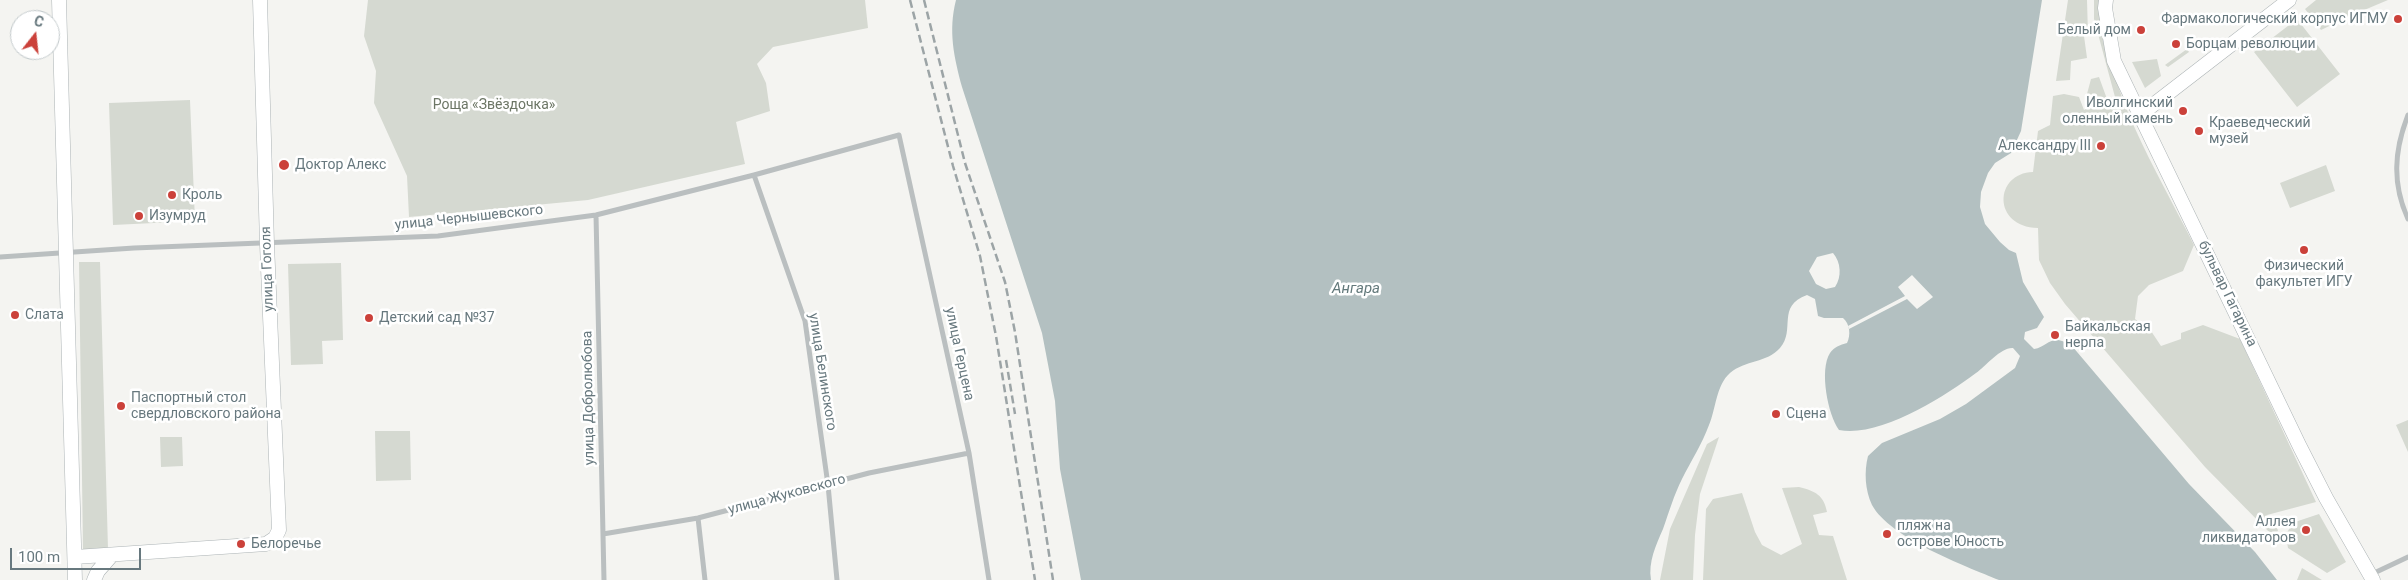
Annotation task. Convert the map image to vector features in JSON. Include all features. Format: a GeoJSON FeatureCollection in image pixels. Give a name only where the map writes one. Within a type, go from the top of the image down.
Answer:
{"type":"FeatureCollection","features":[{"type":"Feature","properties":{"kind":"main road"},"geometry":{"type":"LineString","coordinates":[[59,0],[68,252],[75,580]]}},
{"type":"Feature","properties":{"kind":"main road","name":"улица Гоголя"},"geometry":{"type":"LineString","coordinates":[[112,555],[266,544],[276,538],[279,530],[267,244],[260,0]]}},
{"type":"Feature","properties":{"kind":"main road","name":"бульвар Гагарина"},"geometry":{"type":"LineString","coordinates":[[2106,0],[2104,8],[2114,61],[2300,448],[2371,578]]}},
{"type":"Feature","properties":{"kind":"main road"},"geometry":{"type":"LineString","coordinates":[[2140,115],[2289,0]]}},
{"type":"Feature","properties":{"kind":"main road"},"geometry":{"type":"LineString","coordinates":[[75,557],[112,555]]}},
{"type":"Feature","properties":{"kind":"main road"},"geometry":{"type":"LineString","coordinates":[[94,580],[98,571],[112,555]]}},
{"type":"Feature","properties":{"kind":"street"},"geometry":{"type":"LineString","coordinates":[[2408,114],[2401,133],[2395,166],[2397,192],[2408,219]]}},
{"type":"Feature","properties":{"kind":"street","name":"улица Чернышевского"},"geometry":{"type":"LineString","coordinates":[[0,257],[68,252],[438,236],[596,215],[754,175],[899,135]]}},
{"type":"Feature","properties":{"kind":"street","name":"улица Герцена"},"geometry":{"type":"LineString","coordinates":[[899,135],[969,453],[989,580]]}},
{"type":"Feature","properties":{"kind":"street","name":"улица Белинского"},"geometry":{"type":"LineString","coordinates":[[754,175],[805,321],[828,485],[837,580]]}},
{"type":"Feature","properties":{"kind":"street","name":"улица Добролюбова"},"geometry":{"type":"LineString","coordinates":[[596,215],[604,580]]}},
{"type":"Feature","properties":{"kind":"street","name":"улица Жуковского"},"geometry":{"type":"LineString","coordinates":[[603,534],[698,518],[869,473],[969,453]]}},
{"type":"Feature","properties":{"kind":"street"},"geometry":{"type":"LineString","coordinates":[[698,518],[705,580]]}},
{"type":"Feature","properties":{"kind":"street"},"geometry":{"type":"LineString","coordinates":[[2371,578],[2408,557]]}},
{"type":"Feature","properties":{"kind":"green space","name":"Роща «Звёздочка»"},"geometry":{"type":"Polygon","coordinates":[[[368,0],[865,0],[868,28],[773,47],[757,64],[766,83],[770,111],[736,122],[745,164],[588,200],[409,217],[407,176],[374,103],[376,71],[364,36],[368,0]]]}},
{"type":"Feature","properties":{"kind":"green space"},"geometry":{"type":"Polygon","coordinates":[[[2068,0],[2087,0],[2088,35],[2084,36],[2087,58],[2071,61],[2070,80],[2056,81],[2068,0]]]}},
{"type":"Feature","properties":{"kind":"green space"},"geometry":{"type":"Polygon","coordinates":[[[2094,0],[2100,0],[2104,33],[2111,65],[2134,127],[2194,245],[2183,271],[2149,285],[2138,296],[2135,319],[2151,331],[2161,346],[2181,339],[2181,333],[2203,325],[2240,339],[2316,502],[2267,515],[2278,530],[2275,538],[2205,467],[2065,304],[2050,283],[2039,260],[2038,228],[2023,225],[2012,219],[2006,210],[2005,190],[2011,181],[2020,175],[2033,172],[2038,131],[2050,125],[2053,96],[2064,94],[2079,97],[2084,110],[2091,106],[2087,94],[2091,79],[2099,77],[2107,99],[2115,97],[2094,19],[2094,0]]]}},
{"type":"Feature","properties":{"kind":"green space"},"geometry":{"type":"Polygon","coordinates":[[[2316,0],[2388,0],[2321,30],[2305,9],[2316,0]]]}},
{"type":"Feature","properties":{"kind":"green space"},"geometry":{"type":"Polygon","coordinates":[[[2297,19],[2340,74],[2297,107],[2254,52],[2297,19]]]}},
{"type":"Feature","properties":{"kind":"green space"},"geometry":{"type":"Polygon","coordinates":[[[2187,49],[2189,52],[2168,67],[2165,65],[2187,49]]]}},
{"type":"Feature","properties":{"kind":"green space"},"geometry":{"type":"Polygon","coordinates":[[[2157,59],[2161,76],[2145,88],[2132,62],[2157,59]]]}},
{"type":"Feature","properties":{"kind":"green space"},"geometry":{"type":"Polygon","coordinates":[[[190,100],[195,221],[113,225],[109,103],[190,100]]]}},
{"type":"Feature","properties":{"kind":"green space"},"geometry":{"type":"Polygon","coordinates":[[[2326,165],[2335,191],[2290,208],[2280,183],[2326,165]]]}},
{"type":"Feature","properties":{"kind":"green space"},"geometry":{"type":"Polygon","coordinates":[[[79,262],[100,262],[108,549],[83,550],[79,262]]]}},
{"type":"Feature","properties":{"kind":"green space"},"geometry":{"type":"Polygon","coordinates":[[[341,263],[343,340],[322,341],[323,364],[291,365],[288,264],[341,263]]]}},
{"type":"Feature","properties":{"kind":"green space"},"geometry":{"type":"Polygon","coordinates":[[[2408,420],[2408,452],[2396,425],[2408,420]]]}},
{"type":"Feature","properties":{"kind":"green space"},"geometry":{"type":"Polygon","coordinates":[[[375,431],[410,431],[411,480],[376,481],[375,431]]]}},
{"type":"Feature","properties":{"kind":"green space"},"geometry":{"type":"Polygon","coordinates":[[[160,437],[182,437],[183,466],[161,467],[160,437]]]}},
{"type":"Feature","properties":{"kind":"green space"},"geometry":{"type":"Polygon","coordinates":[[[1719,437],[1700,494],[1695,535],[1693,580],[1660,580],[1670,529],[1707,444],[1719,437]]]}},
{"type":"Feature","properties":{"kind":"green space"},"geometry":{"type":"Polygon","coordinates":[[[1799,487],[1814,492],[1824,501],[1827,512],[1813,515],[1819,535],[1833,536],[1847,580],[1703,580],[1706,509],[1713,499],[1742,493],[1755,532],[1762,545],[1781,555],[1802,544],[1782,488],[1799,487]]]}},
{"type":"Feature","properties":{"kind":"green space"},"geometry":{"type":"Polygon","coordinates":[[[2319,514],[2346,562],[2327,573],[2288,548],[2286,535],[2292,523],[2319,514]]]}},
{"type":"Feature","properties":{"kind":"green space"},"geometry":{"type":"Polygon","coordinates":[[[2302,568],[2322,580],[2297,580],[2302,568]]]}},
{"type":"Feature","properties":{"kind":"water","name":"Ангара"},"geometry":{"type":"Polygon","coordinates":[[[956,0],[2042,0],[2021,131],[2011,153],[1995,163],[1988,173],[1981,192],[1980,207],[1985,224],[2000,242],[2016,253],[2023,282],[2044,317],[2037,328],[2025,332],[2024,339],[2034,349],[2055,340],[2072,346],[2189,484],[2255,552],[2277,580],[1999,580],[1949,559],[1911,540],[1881,517],[1872,505],[1866,481],[1868,456],[1882,443],[1940,419],[1966,404],[2015,368],[2020,356],[2013,348],[2008,348],[1947,393],[1891,422],[1855,431],[1839,430],[1828,404],[1825,370],[1830,353],[1837,346],[1847,343],[1848,326],[1843,318],[1824,318],[1818,316],[1815,299],[1807,295],[1792,305],[1789,312],[1787,334],[1780,348],[1769,356],[1736,369],[1725,378],[1706,432],[1679,485],[1655,547],[1650,573],[1651,580],[1081,580],[1060,469],[1055,401],[1042,333],[962,87],[953,44],[952,22],[956,0]],[[1833,253],[1817,257],[1809,271],[1816,284],[1826,289],[1835,287],[1840,274],[1836,257],[1833,253]]]}},
{"type":"Feature","properties":{"kind":"pier"},"geometry":{"type":"Polygon","coordinates":[[[1912,275],[1933,297],[1917,309],[1907,299],[1849,329],[1848,326],[1905,296],[1898,287],[1912,275]]]}},
{"type":"Feature","properties":{"kind":"railway"},"geometry":{"type":"LineString","coordinates":[[910,0],[953,166],[980,256],[996,336],[1035,580]]}},
{"type":"Feature","properties":{"kind":"railway"},"geometry":{"type":"LineString","coordinates":[[924,0],[965,163],[1005,282],[1015,332],[1053,580]]}},
{"type":"Feature","properties":{"kind":"railway"},"geometry":{"type":"LineString","coordinates":[[1006,360],[1015,414]]}},
{"type":"Feature","properties":{"kind":"place","name":"Фармакологический корпус ИГМУ"},"geometry":{"type":"Point","coordinates":[2398,19]}},
{"type":"Feature","properties":{"kind":"place","name":"Белый дом"},"geometry":{"type":"Point","coordinates":[2141,30]}},
{"type":"Feature","properties":{"kind":"place","name":"Борцам революции"},"geometry":{"type":"Point","coordinates":[2176,44]}},
{"type":"Feature","properties":{"kind":"place","name":"Иволгинский оленный камень"},"geometry":{"type":"Point","coordinates":[2183,111]}},
{"type":"Feature","properties":{"kind":"place","name":"Краеведческий музей"},"geometry":{"type":"Point","coordinates":[2199,131]}},
{"type":"Feature","properties":{"kind":"place","name":"Александру III"},"geometry":{"type":"Point","coordinates":[2101,146]}},
{"type":"Feature","properties":{"kind":"place","name":"Доктор Алекс"},"geometry":{"type":"Point","coordinates":[284,165]}},
{"type":"Feature","properties":{"kind":"place","name":"Кроль"},"geometry":{"type":"Point","coordinates":[172,195]}},
{"type":"Feature","properties":{"kind":"place","name":"Изумруд"},"geometry":{"type":"Point","coordinates":[139,216]}},
{"type":"Feature","properties":{"kind":"place","name":"Физический факультет ИГУ"},"geometry":{"type":"Point","coordinates":[2304,250]}},
{"type":"Feature","properties":{"kind":"place","name":"Слата"},"geometry":{"type":"Point","coordinates":[15,315]}},
{"type":"Feature","properties":{"kind":"place","name":"Детский сад №37"},"geometry":{"type":"Point","coordinates":[369,318]}},
{"type":"Feature","properties":{"kind":"place","name":"Байкальская нерпа"},"geometry":{"type":"Point","coordinates":[2055,335]}},
{"type":"Feature","properties":{"kind":"place","name":"Паспортный стол свердловского района"},"geometry":{"type":"Point","coordinates":[121,406]}},
{"type":"Feature","properties":{"kind":"place","name":"Сцена"},"geometry":{"type":"Point","coordinates":[1776,414]}},
{"type":"Feature","properties":{"kind":"place","name":"Аллея ликвидаторов"},"geometry":{"type":"Point","coordinates":[2306,530]}},
{"type":"Feature","properties":{"kind":"place","name":"пляж на острове Юность"},"geometry":{"type":"Point","coordinates":[1887,534]}},
{"type":"Feature","properties":{"kind":"place","name":"Белоречье"},"geometry":{"type":"Point","coordinates":[241,544]}}]}
